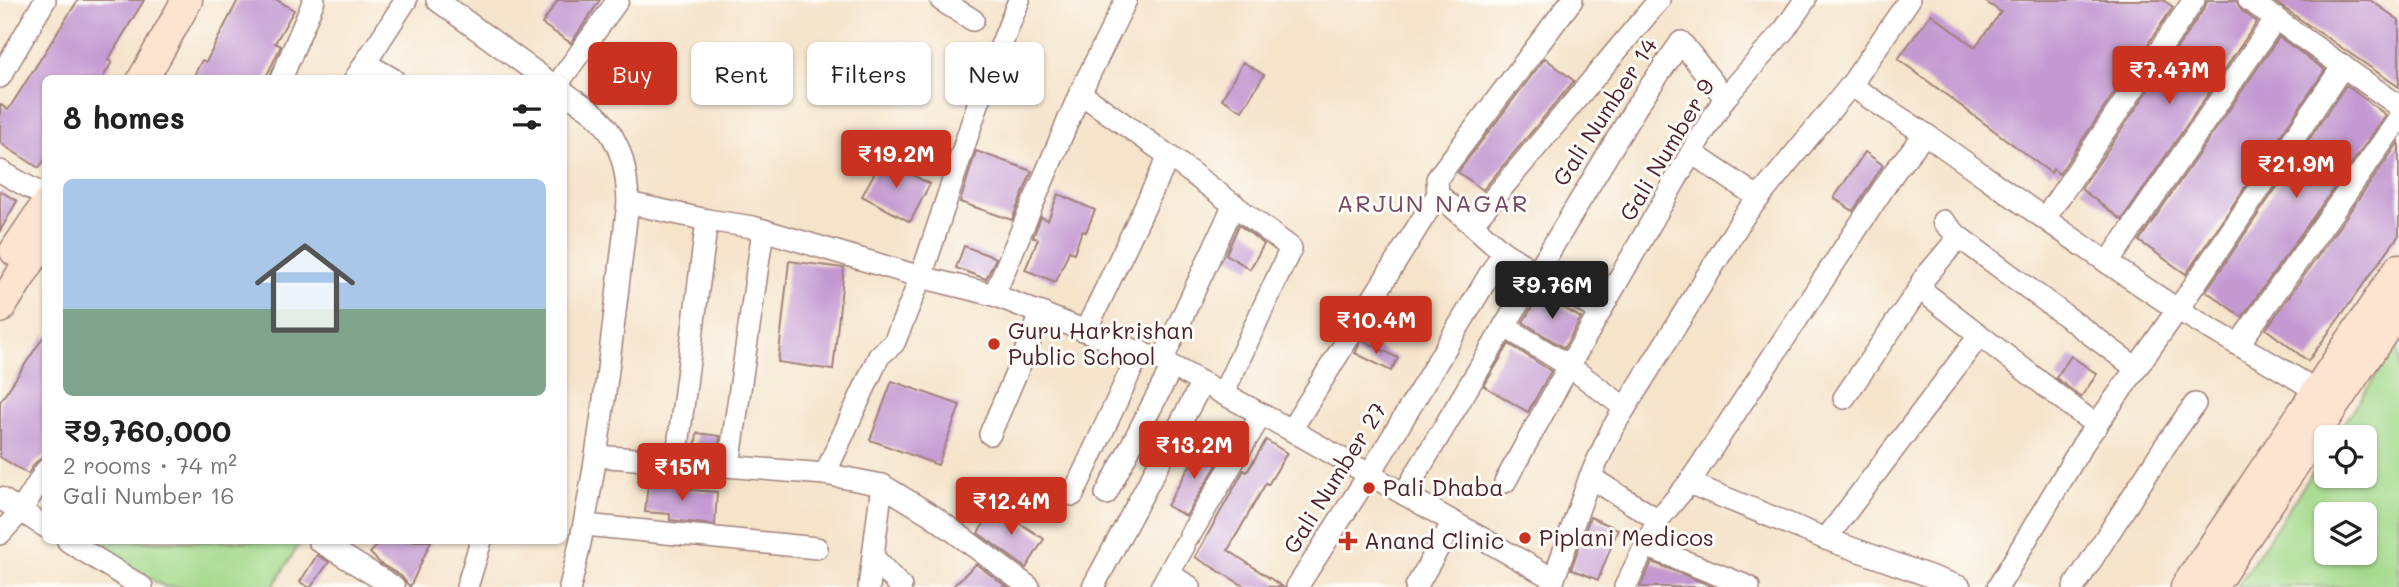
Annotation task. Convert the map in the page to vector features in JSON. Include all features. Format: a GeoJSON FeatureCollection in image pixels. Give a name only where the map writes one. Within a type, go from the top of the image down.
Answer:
{"type":"FeatureCollection","features":[{"type":"Feature","properties":{"kind":"street"},"geometry":{"type":"LineString","coordinates":[[0,77],[45,0]]}},
{"type":"Feature","properties":{"kind":"street"},"geometry":{"type":"LineString","coordinates":[[123,75],[164,0]]}},
{"type":"Feature","properties":{"kind":"street"},"geometry":{"type":"LineString","coordinates":[[145,75],[187,0]]}},
{"type":"Feature","properties":{"kind":"street"},"geometry":{"type":"LineString","coordinates":[[283,75],[314,0]]}},
{"type":"Feature","properties":{"kind":"street"},"geometry":{"type":"LineString","coordinates":[[360,71],[405,0]]}},
{"type":"Feature","properties":{"kind":"street"},"geometry":{"type":"LineString","coordinates":[[437,0],[540,75]]}},
{"type":"Feature","properties":{"kind":"street"},"geometry":{"type":"LineString","coordinates":[[564,75],[618,0]]}},
{"type":"Feature","properties":{"kind":"street"},"geometry":{"type":"LineString","coordinates":[[942,0],[973,20]]}},
{"type":"Feature","properties":{"kind":"street"},"geometry":{"type":"LineString","coordinates":[[825,474],[879,356],[894,343],[921,277],[978,103],[1019,0]]}},
{"type":"Feature","properties":{"kind":"street"},"geometry":{"type":"LineString","coordinates":[[993,295],[1080,93],[1126,0]]}},
{"type":"Feature","properties":{"kind":"street"},"geometry":{"type":"LineString","coordinates":[[1291,430],[1438,194],[1437,179],[1572,0]]}},
{"type":"Feature","properties":{"kind":"street"},"geometry":{"type":"LineString","coordinates":[[1472,224],[1659,0]]}},
{"type":"Feature","properties":{"kind":"street","name":"Gali Number 9"},"geometry":{"type":"LineString","coordinates":[[1505,482],[1600,312],[1726,98],[1785,29],[1805,0]]}},
{"type":"Feature","properties":{"kind":"street"},"geometry":{"type":"LineString","coordinates":[[628,202],[763,230],[921,277],[993,295],[1140,351],[1291,430],[1453,522],[1551,582],[1590,477],[1612,429],[1744,216],[1851,85],[1909,0]]}},
{"type":"Feature","properties":{"kind":"street"},"geometry":{"type":"LineString","coordinates":[[2045,218],[2194,0]]}},
{"type":"Feature","properties":{"kind":"street"},"geometry":{"type":"LineString","coordinates":[[2249,0],[2399,106]]}},
{"type":"Feature","properties":{"kind":"street"},"geometry":{"type":"LineString","coordinates":[[2108,263],[2276,19]]}},
{"type":"Feature","properties":{"kind":"street","name":"Gali Number 14"},"geometry":{"type":"LineString","coordinates":[[1536,272],[1638,104],[1681,42],[1726,98]]}},
{"type":"Feature","properties":{"kind":"street"},"geometry":{"type":"LineString","coordinates":[[1998,587],[2083,444],[2343,66]]}},
{"type":"Feature","properties":{"kind":"street"},"geometry":{"type":"LineString","coordinates":[[1851,85],[2178,309],[2303,380],[2327,397]]}},
{"type":"Feature","properties":{"kind":"street"},"geometry":{"type":"LineString","coordinates":[[1080,93],[1292,248],[1223,394]]}},
{"type":"Feature","properties":{"kind":"street"},"geometry":{"type":"LineString","coordinates":[[567,94],[599,118],[616,143],[627,175],[628,202],[597,456],[585,525],[570,587]]}},
{"type":"Feature","properties":{"kind":"street"},"geometry":{"type":"LineString","coordinates":[[2238,345],[2399,119]]}},
{"type":"Feature","properties":{"kind":"street"},"geometry":{"type":"LineString","coordinates":[[1625,587],[1658,520],[1689,484],[1895,171],[1925,134]]}},
{"type":"Feature","properties":{"kind":"street"},"geometry":{"type":"LineString","coordinates":[[1692,153],[1759,198]]}},
{"type":"Feature","properties":{"kind":"street"},"geometry":{"type":"LineString","coordinates":[[1086,330],[1169,156]]}},
{"type":"Feature","properties":{"kind":"street"},"geometry":{"type":"LineString","coordinates":[[0,171],[42,195]]}},
{"type":"Feature","properties":{"kind":"street"},"geometry":{"type":"LineString","coordinates":[[1438,194],[1503,252],[1600,312]]}},
{"type":"Feature","properties":{"kind":"street"},"geometry":{"type":"LineString","coordinates":[[1106,494],[1167,364],[1234,204]]}},
{"type":"Feature","properties":{"kind":"street"},"geometry":{"type":"LineString","coordinates":[[0,275],[42,211]]}},
{"type":"Feature","properties":{"kind":"street"},"geometry":{"type":"LineString","coordinates":[[676,462],[707,220]]}},
{"type":"Feature","properties":{"kind":"street"},"geometry":{"type":"LineString","coordinates":[[1943,221],[1959,237],[2136,368]]}},
{"type":"Feature","properties":{"kind":"street"},"geometry":{"type":"LineString","coordinates":[[729,466],[763,230]]}},
{"type":"Feature","properties":{"kind":"street"},"geometry":{"type":"LineString","coordinates":[[1844,398],[1922,281],[1959,237]]}},
{"type":"Feature","properties":{"kind":"street"},"geometry":{"type":"LineString","coordinates":[[0,308],[42,242]]}},
{"type":"Feature","properties":{"kind":"street","name":"Gali Number 27"},"geometry":{"type":"LineString","coordinates":[[1297,587],[1369,474],[1503,252]]}},
{"type":"Feature","properties":{"kind":"street"},"geometry":{"type":"LineString","coordinates":[[2212,587],[2327,397],[2399,268]]}},
{"type":"Feature","properties":{"kind":"street"},"geometry":{"type":"LineString","coordinates":[[1404,494],[1536,272]]}},
{"type":"Feature","properties":{"kind":"street"},"geometry":{"type":"LineString","coordinates":[[1921,286],[1924,292],[1979,336],[2097,426]]}},
{"type":"Feature","properties":{"kind":"street"},"geometry":{"type":"LineString","coordinates":[[2186,587],[2327,397],[2399,307]]}},
{"type":"Feature","properties":{"kind":"street"},"geometry":{"type":"LineString","coordinates":[[990,435],[1042,313]]}},
{"type":"Feature","properties":{"kind":"street"},"geometry":{"type":"LineString","coordinates":[[1504,326],[1569,366],[1625,408]]}},
{"type":"Feature","properties":{"kind":"street"},"geometry":{"type":"LineString","coordinates":[[1826,539],[1979,336]]}},
{"type":"Feature","properties":{"kind":"street"},"geometry":{"type":"LineString","coordinates":[[1073,495],[1140,351]]}},
{"type":"Feature","properties":{"kind":"street"},"geometry":{"type":"LineString","coordinates":[[1093,587],[1202,383]]}},
{"type":"Feature","properties":{"kind":"street"},"geometry":{"type":"LineString","coordinates":[[2074,587],[2195,404]]}},
{"type":"Feature","properties":{"kind":"street"},"geometry":{"type":"LineString","coordinates":[[1190,587],[1165,580],[1261,415]]}},
{"type":"Feature","properties":{"kind":"street"},"geometry":{"type":"LineString","coordinates":[[597,456],[825,474],[881,485],[933,516],[1029,587]]}},
{"type":"Feature","properties":{"kind":"street"},"geometry":{"type":"LineString","coordinates":[[0,534],[21,511],[42,477]]}},
{"type":"Feature","properties":{"kind":"street"},"geometry":{"type":"LineString","coordinates":[[1590,477],[1658,520]]}},
{"type":"Feature","properties":{"kind":"street"},"geometry":{"type":"LineString","coordinates":[[1689,484],[1826,539],[1960,587]]}},
{"type":"Feature","properties":{"kind":"street"},"geometry":{"type":"LineString","coordinates":[[869,587],[881,485]]}},
{"type":"Feature","properties":{"kind":"street"},"geometry":{"type":"LineString","coordinates":[[0,498],[42,524]]}},
{"type":"Feature","properties":{"kind":"street"},"geometry":{"type":"LineString","coordinates":[[1416,587],[1453,522]]}},
{"type":"Feature","properties":{"kind":"street"},"geometry":{"type":"LineString","coordinates":[[585,525],[817,548]]}},
{"type":"Feature","properties":{"kind":"street"},"geometry":{"type":"LineString","coordinates":[[73,544],[142,587]]}},
{"type":"Feature","properties":{"kind":"street"},"geometry":{"type":"LineString","coordinates":[[323,544],[383,584]]}},
{"type":"Feature","properties":{"kind":"street"},"geometry":{"type":"LineString","coordinates":[[467,587],[480,544]]}},
{"type":"Feature","properties":{"kind":"street"},"geometry":{"type":"LineString","coordinates":[[1646,545],[1749,587]]}},
{"type":"Feature","properties":{"kind":"street"},"geometry":{"type":"LineString","coordinates":[[874,558],[901,587]]}},
{"type":"Feature","properties":{"kind":"green space"},"geometry":{"type":"Polygon","coordinates":[[[2399,341],[2399,587],[2237,587],[2314,470],[2314,488],[2377,488],[2377,425],[2343,425],[2399,341]]]}},
{"type":"Feature","properties":{"kind":"green space"},"geometry":{"type":"Polygon","coordinates":[[[92,544],[299,544],[273,587],[165,587],[92,544]]]}},
{"type":"Feature","properties":{"kind":"building"},"geometry":{"type":"Polygon","coordinates":[[[78,0],[144,0],[108,60],[112,62],[104,75],[42,75],[42,164],[39,168],[0,143],[0,104],[8,110],[78,0]]]}},
{"type":"Feature","properties":{"kind":"building"},"geometry":{"type":"Polygon","coordinates":[[[238,0],[277,0],[294,10],[275,43],[281,46],[267,75],[194,75],[202,60],[206,62],[238,0]]]}},
{"type":"Feature","properties":{"kind":"building"},"geometry":{"type":"Polygon","coordinates":[[[558,0],[600,0],[571,43],[542,24],[558,0]]]}},
{"type":"Feature","properties":{"kind":"building"},"geometry":{"type":"Polygon","coordinates":[[[1983,0],[2163,0],[2173,7],[2059,174],[2053,169],[2051,173],[1898,59],[1931,14],[1975,47],[2001,12],[1983,0]]]}},
{"type":"Feature","properties":{"kind":"building"},"geometry":{"type":"Polygon","coordinates":[[[2207,0],[2236,0],[2241,10],[2257,22],[2122,220],[2081,189],[2205,7],[2207,0]]]}},
{"type":"Feature","properties":{"kind":"building"},"geometry":{"type":"Polygon","coordinates":[[[2272,0],[2370,0],[2399,20],[2399,87],[2272,0]]]}},
{"type":"Feature","properties":{"kind":"building"},"geometry":{"type":"Polygon","coordinates":[[[2279,37],[2325,70],[2186,274],[2139,241],[2279,37]]]}},
{"type":"Feature","properties":{"kind":"building"},"geometry":{"type":"Polygon","coordinates":[[[1545,58],[1574,81],[1483,190],[1458,172],[1545,58]]]}},
{"type":"Feature","properties":{"kind":"building"},"geometry":{"type":"Polygon","coordinates":[[[1243,62],[1264,75],[1242,111],[1222,99],[1243,62]]]}},
{"type":"Feature","properties":{"kind":"building"},"geometry":{"type":"Polygon","coordinates":[[[2346,85],[2386,115],[2242,317],[2206,291],[2346,85]]]}},
{"type":"Feature","properties":{"kind":"building"},"geometry":{"type":"Polygon","coordinates":[[[2399,142],[2399,235],[2308,361],[2266,329],[2399,142]]]}},
{"type":"Feature","properties":{"kind":"building"},"geometry":{"type":"Polygon","coordinates":[[[976,151],[1032,171],[1012,220],[960,202],[976,151]]]}},
{"type":"Feature","properties":{"kind":"building"},"geometry":{"type":"Polygon","coordinates":[[[1865,152],[1883,165],[1853,211],[1834,198],[1865,152]]]}},
{"type":"Feature","properties":{"kind":"building"},"geometry":{"type":"Polygon","coordinates":[[[882,159],[930,184],[910,222],[862,196],[882,159]]]}},
{"type":"Feature","properties":{"kind":"building"},"geometry":{"type":"Polygon","coordinates":[[[0,191],[17,201],[0,231],[0,191]]]}},
{"type":"Feature","properties":{"kind":"building"},"geometry":{"type":"Polygon","coordinates":[[[1058,194],[1095,210],[1086,232],[1082,231],[1074,253],[1069,251],[1056,282],[1025,270],[1038,239],[1033,237],[1041,217],[1048,220],[1058,194]]]}},
{"type":"Feature","properties":{"kind":"building"},"geometry":{"type":"Polygon","coordinates":[[[1239,225],[1264,244],[1250,269],[1226,254],[1239,225]]]}},
{"type":"Feature","properties":{"kind":"building"},"geometry":{"type":"Polygon","coordinates":[[[964,246],[996,258],[986,279],[956,268],[964,246]]]}},
{"type":"Feature","properties":{"kind":"building"},"geometry":{"type":"Polygon","coordinates":[[[789,261],[844,268],[833,370],[778,362],[789,261]]]}},
{"type":"Feature","properties":{"kind":"building"},"geometry":{"type":"Polygon","coordinates":[[[1540,294],[1581,318],[1564,348],[1523,322],[1540,294]]]}},
{"type":"Feature","properties":{"kind":"building"},"geometry":{"type":"Polygon","coordinates":[[[42,339],[42,458],[28,474],[0,457],[0,402],[42,339]]]}},
{"type":"Feature","properties":{"kind":"building"},"geometry":{"type":"Polygon","coordinates":[[[1362,340],[1398,358],[1391,371],[1355,353],[1362,340]]]}},
{"type":"Feature","properties":{"kind":"building"},"geometry":{"type":"Polygon","coordinates":[[[1509,344],[1551,371],[1528,412],[1484,386],[1509,344]]]}},
{"type":"Feature","properties":{"kind":"building"},"geometry":{"type":"Polygon","coordinates":[[[2071,356],[2097,374],[2081,397],[2056,378],[2071,356]]]}},
{"type":"Feature","properties":{"kind":"building"},"geometry":{"type":"Polygon","coordinates":[[[892,381],[960,405],[938,465],[870,440],[892,381]]]}},
{"type":"Feature","properties":{"kind":"building"},"geometry":{"type":"Polygon","coordinates":[[[697,433],[720,436],[718,451],[695,449],[697,433]]]}},
{"type":"Feature","properties":{"kind":"building"},"geometry":{"type":"Polygon","coordinates":[[[1266,440],[1287,453],[1268,485],[1266,483],[1228,550],[1283,587],[1246,587],[1195,557],[1244,470],[1247,472],[1266,440]]]}},
{"type":"Feature","properties":{"kind":"building"},"geometry":{"type":"Polygon","coordinates":[[[1201,446],[1221,458],[1186,516],[1167,506],[1201,446]]]}},
{"type":"Feature","properties":{"kind":"building"},"geometry":{"type":"Polygon","coordinates":[[[648,482],[691,484],[691,490],[717,492],[715,525],[670,520],[670,514],[645,512],[648,482]]]}},
{"type":"Feature","properties":{"kind":"building"},"geometry":{"type":"Polygon","coordinates":[[[995,507],[1044,539],[1026,568],[978,533],[995,507]]]}},
{"type":"Feature","properties":{"kind":"building"},"geometry":{"type":"Polygon","coordinates":[[[1590,517],[1618,529],[1598,580],[1571,569],[1590,517]]]}},
{"type":"Feature","properties":{"kind":"building"},"geometry":{"type":"Polygon","coordinates":[[[379,544],[430,544],[410,587],[401,576],[381,564],[370,553],[379,544]]]}},
{"type":"Feature","properties":{"kind":"building"},"geometry":{"type":"Polygon","coordinates":[[[317,555],[329,562],[311,587],[308,587],[300,582],[317,555]]]}},
{"type":"Feature","properties":{"kind":"building"},"geometry":{"type":"Polygon","coordinates":[[[1652,562],[1714,587],[1640,587],[1652,562]]]}},
{"type":"Feature","properties":{"kind":"building"},"geometry":{"type":"Polygon","coordinates":[[[976,564],[1007,587],[952,587],[976,564]]]}},
{"type":"Feature","properties":{"kind":"place","name":"Guru Harkrishan Public School"},"geometry":{"type":"Point","coordinates":[994,344]}},
{"type":"Feature","properties":{"kind":"place","name":"Pali Dhaba"},"geometry":{"type":"Point","coordinates":[1369,488]}},
{"type":"Feature","properties":{"kind":"place","name":"Piplani Medicos"},"geometry":{"type":"Point","coordinates":[1525,538]}},
{"type":"Feature","properties":{"kind":"place","name":"Anand Clinic"},"geometry":{"type":"Point","coordinates":[1348,541]}},
{"type":"Feature","properties":{"kind":"district","name":"ARJUN NAGAR"},"geometry":{"type":"Point","coordinates":[1433,204]}}]}
